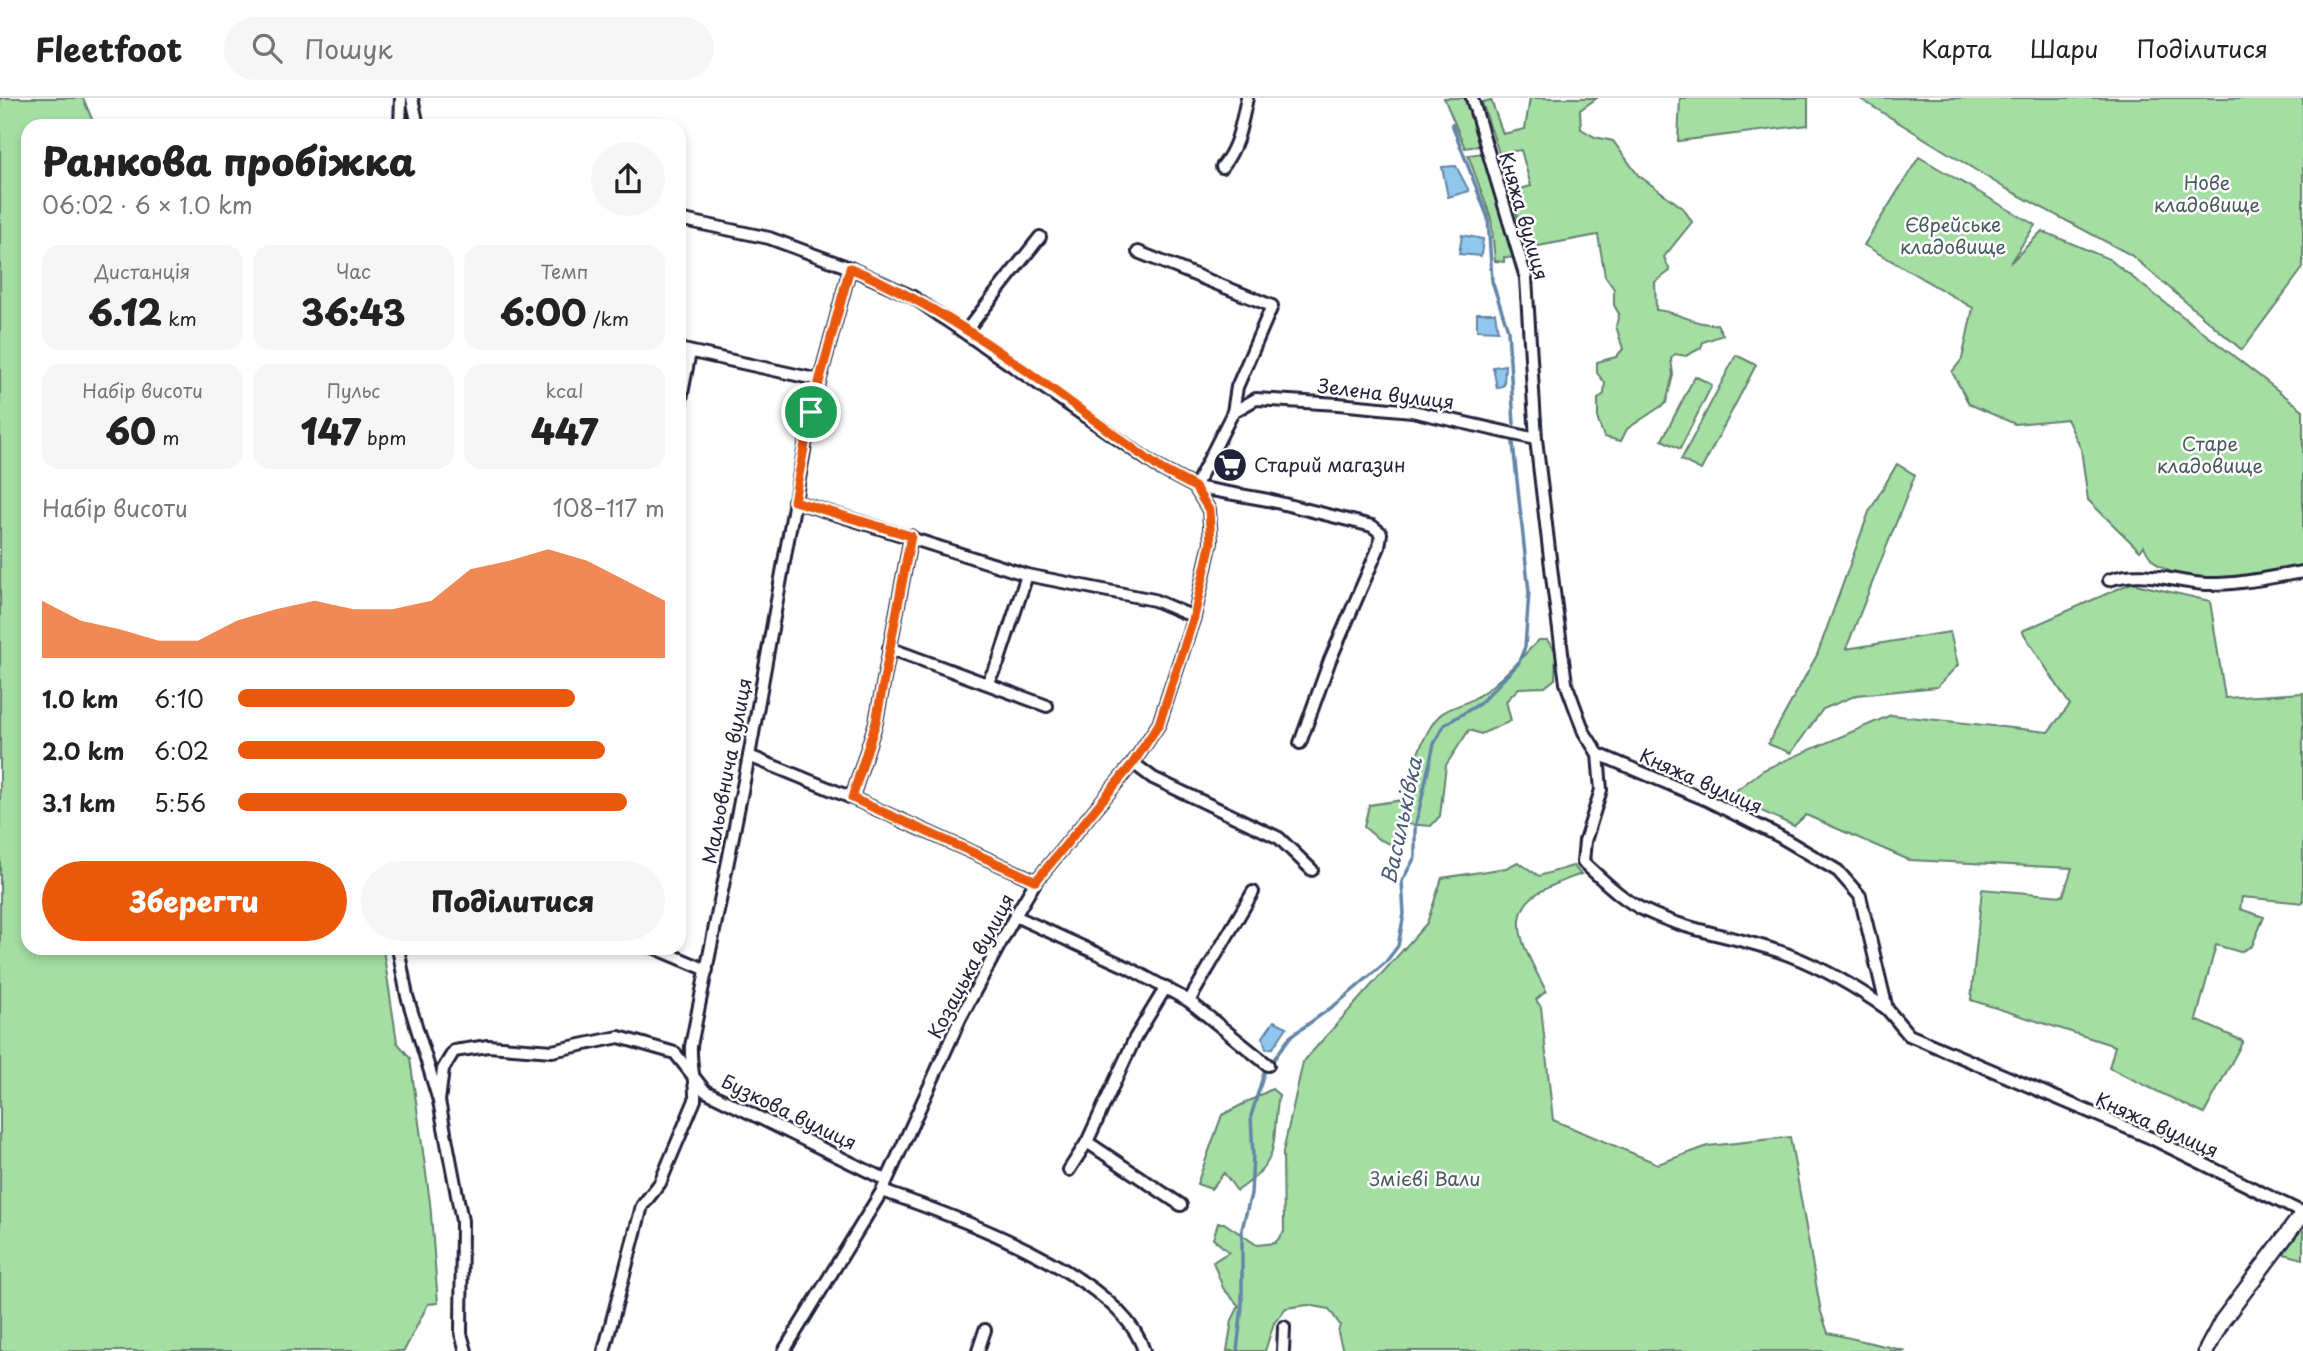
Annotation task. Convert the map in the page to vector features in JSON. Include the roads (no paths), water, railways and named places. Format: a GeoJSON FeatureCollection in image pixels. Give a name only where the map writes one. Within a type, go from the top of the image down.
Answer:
{"type":"FeatureCollection","features":[{"type":"Feature","properties":{"kind":"main road"},"geometry":{"type":"LineString","coordinates":[[2206,1351],[2222,1321],[2303,1213]]}},
{"type":"Feature","properties":{"kind":"street"},"geometry":{"type":"LineString","coordinates":[[400,119],[401,98]]}},
{"type":"Feature","properties":{"kind":"street"},"geometry":{"type":"LineString","coordinates":[[412,98],[416,119]]}},
{"type":"Feature","properties":{"kind":"street"},"geometry":{"type":"LineString","coordinates":[[1222,167],[1235,150],[1247,98]]}},
{"type":"Feature","properties":{"kind":"street","name":"Княжа вулиця"},"geometry":{"type":"LineString","coordinates":[[1472,98],[1526,278],[1533,342],[1536,439],[1566,683],[1584,732],[1598,754],[1709,801],[1779,836],[1838,871],[1860,896],[1887,1009],[1909,1035],[2151,1138],[2303,1213]]}},
{"type":"Feature","properties":{"kind":"street"},"geometry":{"type":"LineString","coordinates":[[686,220],[769,238],[850,268],[913,297],[966,331],[1161,469],[1195,487],[1268,499],[1373,526],[1381,533],[1379,547],[1330,660],[1300,743]]}},
{"type":"Feature","properties":{"kind":"street"},"geometry":{"type":"LineString","coordinates":[[966,331],[1040,237]]}},
{"type":"Feature","properties":{"kind":"street"},"geometry":{"type":"LineString","coordinates":[[1138,252],[1272,306],[1237,387],[1233,412],[1195,487]]}},
{"type":"Feature","properties":{"kind":"street","name":"Мальовнича вулиця"},"geometry":{"type":"LineString","coordinates":[[604,1351],[642,1206],[660,1183],[695,1100],[696,1087],[690,1069],[691,1046],[749,755],[794,501],[819,380],[850,268]]}},
{"type":"Feature","properties":{"kind":"street"},"geometry":{"type":"LineString","coordinates":[[686,350],[819,380]]}},
{"type":"Feature","properties":{"kind":"street","name":"Зелена вулиця"},"geometry":{"type":"LineString","coordinates":[[1233,412],[1256,399],[1338,404],[1412,411],[1536,439]]}},
{"type":"Feature","properties":{"kind":"street","name":"Козацька вулиця"},"geometry":{"type":"LineString","coordinates":[[784,1351],[882,1191],[966,1008],[1015,916],[1036,881],[1133,763],[1159,724],[1194,617],[1211,542],[1209,510],[1195,487]]}},
{"type":"Feature","properties":{"kind":"street"},"geometry":{"type":"LineString","coordinates":[[794,501],[1027,575],[1154,600],[1194,617]]}},
{"type":"Feature","properties":{"kind":"street"},"geometry":{"type":"LineString","coordinates":[[852,798],[876,722],[911,536]]}},
{"type":"Feature","properties":{"kind":"street"},"geometry":{"type":"LineString","coordinates":[[2109,580],[2139,574],[2207,584],[2235,583],[2303,572]]}},
{"type":"Feature","properties":{"kind":"street"},"geometry":{"type":"LineString","coordinates":[[987,683],[998,663],[1027,575]]}},
{"type":"Feature","properties":{"kind":"street"},"geometry":{"type":"LineString","coordinates":[[889,648],[1047,706]]}},
{"type":"Feature","properties":{"kind":"street"},"geometry":{"type":"LineString","coordinates":[[1598,754],[1601,790],[1585,841],[1583,862],[1643,910],[1679,925],[1789,955],[1845,979],[1887,1009]]}},
{"type":"Feature","properties":{"kind":"street"},"geometry":{"type":"LineString","coordinates":[[749,755],[1036,881]]}},
{"type":"Feature","properties":{"kind":"street"},"geometry":{"type":"LineString","coordinates":[[1133,763],[1153,778],[1279,838],[1312,870]]}},
{"type":"Feature","properties":{"kind":"street"},"geometry":{"type":"LineString","coordinates":[[1189,1002],[1253,892]]}},
{"type":"Feature","properties":{"kind":"street"},"geometry":{"type":"LineString","coordinates":[[1015,916],[1166,987],[1268,1065]]}},
{"type":"Feature","properties":{"kind":"street"},"geometry":{"type":"LineString","coordinates":[[399,955],[407,996],[439,1101],[462,1221],[461,1334],[466,1351]]}},
{"type":"Feature","properties":{"kind":"street"},"geometry":{"type":"LineString","coordinates":[[672,955],[707,970]]}},
{"type":"Feature","properties":{"kind":"street"},"geometry":{"type":"LineString","coordinates":[[1069,1170],[1087,1142],[1135,1038],[1166,987]]}},
{"type":"Feature","properties":{"kind":"street","name":"Бузкова вулиця"},"geometry":{"type":"LineString","coordinates":[[439,1101],[443,1069],[454,1051],[488,1046],[552,1051],[619,1037],[674,1053],[690,1069],[705,1091],[886,1180]]}},
{"type":"Feature","properties":{"kind":"street"},"geometry":{"type":"LineString","coordinates":[[1087,1142],[1181,1205]]}},
{"type":"Feature","properties":{"kind":"street"},"geometry":{"type":"LineString","coordinates":[[882,1191],[1025,1247],[1066,1272],[1107,1301],[1139,1336],[1144,1351]]}},
{"type":"Feature","properties":{"kind":"street"},"geometry":{"type":"LineString","coordinates":[[1283,1351],[1284,1327]]}},
{"type":"Feature","properties":{"kind":"street"},"geometry":{"type":"LineString","coordinates":[[978,1351],[985,1330]]}},
{"type":"Feature","properties":{"kind":"water"},"geometry":{"type":"Polygon","coordinates":[[[1456,166],[1469,191],[1448,197],[1442,167],[1456,166]]]}},
{"type":"Feature","properties":{"kind":"water"},"geometry":{"type":"Polygon","coordinates":[[[1462,235],[1483,239],[1481,256],[1459,254],[1462,235]]]}},
{"type":"Feature","properties":{"kind":"water"},"geometry":{"type":"Polygon","coordinates":[[[1477,313],[1495,313],[1498,331],[1477,330],[1477,313]]]}},
{"type":"Feature","properties":{"kind":"water"},"geometry":{"type":"Polygon","coordinates":[[[1505,365],[1504,385],[1497,388],[1493,367],[1505,365]]]}},
{"type":"Feature","properties":{"kind":"water"},"geometry":{"type":"Polygon","coordinates":[[[1274,1021],[1287,1027],[1273,1048],[1266,1049],[1263,1037],[1274,1021]]]}},
{"type":"Feature","properties":{"kind":"waterway","name":"Васильківка"},"geometry":{"type":"LineString","coordinates":[[1452,124],[1488,218],[1492,281],[1508,330],[1514,424]]}},
{"type":"Feature","properties":{"kind":"waterway","name":"Васильківка"},"geometry":{"type":"LineString","coordinates":[[1237,1351],[1242,1306],[1242,1229],[1251,1194],[1251,1116],[1264,1073],[1290,1037],[1339,1002],[1385,963],[1398,946],[1404,914],[1402,881],[1415,857],[1415,828],[1434,744],[1444,725],[1479,704],[1518,664],[1525,647],[1529,592],[1513,443]]}},
{"type":"Feature","properties":{"kind":"place","name":"Старий магазин"},"geometry":{"type":"Point","coordinates":[1230,465]}},
{"type":"Feature","properties":{"kind":"park label","name":"Нове кладовище"},"geometry":{"type":"Point","coordinates":[2207,194]}},
{"type":"Feature","properties":{"kind":"park label","name":"Єврейське кладовище"},"geometry":{"type":"Point","coordinates":[1953,236]}},
{"type":"Feature","properties":{"kind":"park label","name":"Старе кладовище"},"geometry":{"type":"Point","coordinates":[2210,455]}},
{"type":"Feature","properties":{"kind":"park label","name":"Змієві Вали"},"geometry":{"type":"Point","coordinates":[1425,1179]}}]}
